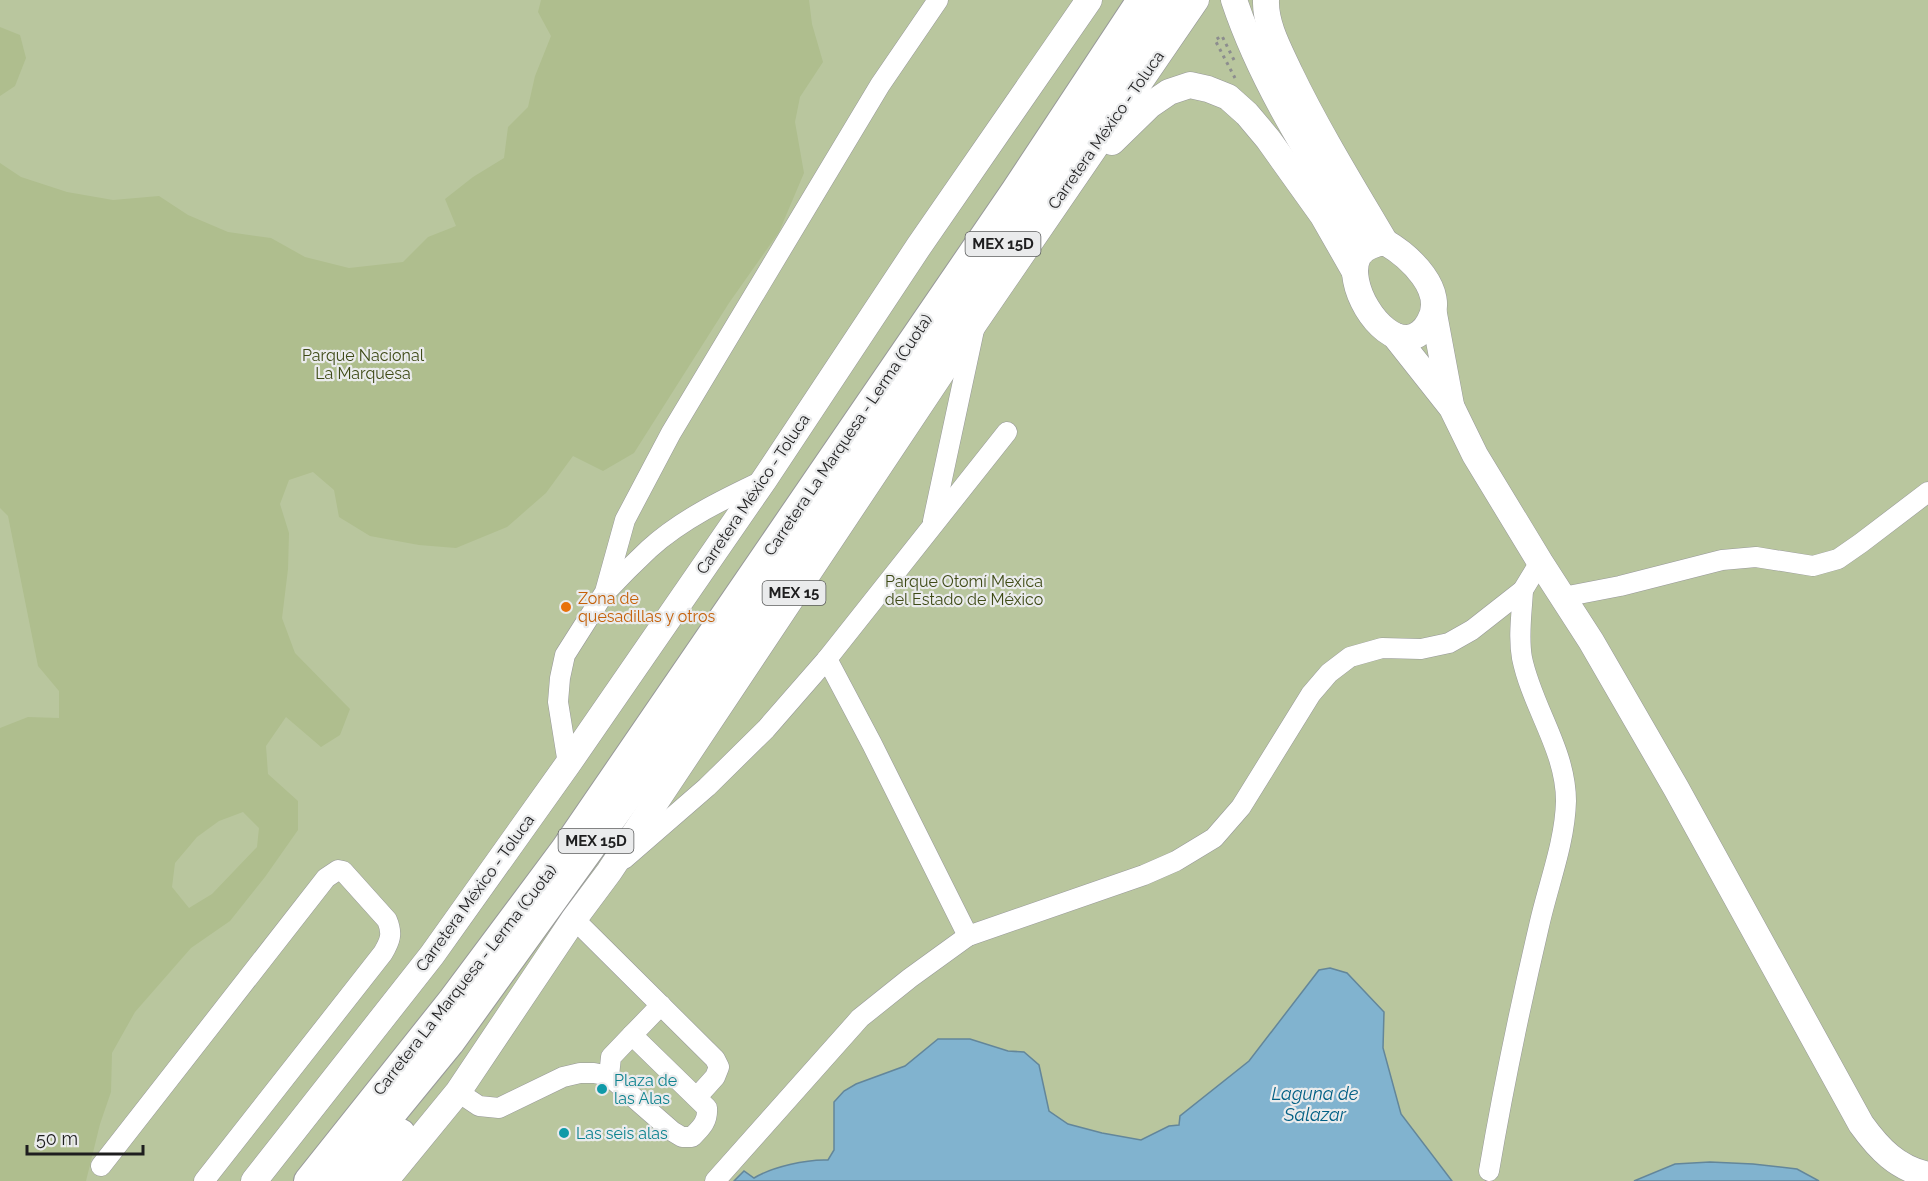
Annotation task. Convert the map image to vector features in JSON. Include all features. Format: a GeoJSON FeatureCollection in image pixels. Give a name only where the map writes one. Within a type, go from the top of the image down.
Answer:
{"type":"FeatureCollection","features":[{"type":"Feature","properties":{"kind":"highway","name":"Carretera La Marquesa - Lerma (Cuota)"},"geometry":{"type":"LineString","coordinates":[[308,1181],[453,999],[565,849],[1008,201],[1141,0]]}},
{"type":"Feature","properties":{"kind":"highway","name":"Carretera La Marquesa - Lerma (Cuota)"},"geometry":{"type":"LineString","coordinates":[[337,1181],[450,1043],[670,738],[1168,0]]}},
{"type":"Feature","properties":{"kind":"highway"},"geometry":{"type":"LineString","coordinates":[[363,1181],[446,1075],[627,819],[670,738]]}},
{"type":"Feature","properties":{"kind":"main road","name":"Carretera México - Toluca"},"geometry":{"type":"LineString","coordinates":[[385,1181],[458,1092],[574,919],[609,872],[976,321],[1197,0]]}},
{"type":"Feature","properties":{"kind":"main road"},"geometry":{"type":"LineString","coordinates":[[1234,0],[1262,71],[1288,121],[1376,244],[1401,251],[1426,279],[1433,297],[1434,314],[1452,408]]}},
{"type":"Feature","properties":{"kind":"main road"},"geometry":{"type":"LineString","coordinates":[[1266,0],[1274,39],[1376,244]]}},
{"type":"Feature","properties":{"kind":"main road","name":"Carretera México - Toluca"},"geometry":{"type":"LineString","coordinates":[[254,1181],[432,956],[568,764],[764,480],[919,246],[1083,6]]}},
{"type":"Feature","properties":{"kind":"main road"},"geometry":{"type":"LineString","coordinates":[[1067,187],[1150,105],[1169,92],[1190,85],[1228,97],[1269,139],[1323,216],[1355,272],[1358,288],[1370,315],[1380,326],[1395,336],[1452,408],[1475,455],[1591,641],[1670,778],[1861,1124],[1887,1155],[1901,1165],[1928,1175]]}},
{"type":"Feature","properties":{"kind":"main road"},"geometry":{"type":"LineString","coordinates":[[1355,272],[1358,257],[1376,244]]}},
{"type":"Feature","properties":{"kind":"main road"},"geometry":{"type":"LineString","coordinates":[[1395,336],[1409,338],[1420,333],[1434,314]]}},
{"type":"Feature","properties":{"kind":"street"},"geometry":{"type":"LineString","coordinates":[[605,592],[625,520],[671,433],[880,85],[938,0]]}},
{"type":"Feature","properties":{"kind":"street"},"geometry":{"type":"LineString","coordinates":[[932,526],[976,321]]}},
{"type":"Feature","properties":{"kind":"street"},"geometry":{"type":"LineString","coordinates":[[609,872],[707,787],[766,729],[827,659],[1007,432]]}},
{"type":"Feature","properties":{"kind":"street"},"geometry":{"type":"LineString","coordinates":[[568,764],[558,702],[560,678],[565,655],[605,592],[650,548],[685,523],[716,502],[764,480]]}},
{"type":"Feature","properties":{"kind":"street"},"geometry":{"type":"LineString","coordinates":[[1563,597],[1620,586],[1722,560],[1756,556],[1813,566],[1838,559],[1928,492]]}},
{"type":"Feature","properties":{"kind":"street"},"geometry":{"type":"LineString","coordinates":[[715,1181],[860,1018],[968,936],[1144,875],[1176,861],[1214,838],[1241,807],[1311,694],[1329,673],[1350,657],[1382,648],[1421,649],[1449,643],[1472,630],[1523,590],[1540,561]]}},
{"type":"Feature","properties":{"kind":"street"},"geometry":{"type":"LineString","coordinates":[[1489,1171],[1509,1054],[1539,922],[1562,835],[1566,801],[1562,773],[1555,749],[1522,657],[1523,590]]}},
{"type":"Feature","properties":{"kind":"street"},"geometry":{"type":"LineString","coordinates":[[827,659],[968,936]]}},
{"type":"Feature","properties":{"kind":"street"},"geometry":{"type":"LineString","coordinates":[[101,1166],[326,878],[338,870],[343,871],[387,920],[391,930],[391,939],[383,953],[204,1181]]}},
{"type":"Feature","properties":{"kind":"street"},"geometry":{"type":"LineString","coordinates":[[574,919],[715,1059],[719,1067],[715,1077],[697,1097]]}},
{"type":"Feature","properties":{"kind":"street"},"geometry":{"type":"LineString","coordinates":[[609,1076],[611,1057],[661,1005]]}},
{"type":"Feature","properties":{"kind":"street"},"geometry":{"type":"LineString","coordinates":[[458,1092],[479,1106],[499,1108],[563,1077],[594,1073],[609,1076],[672,1131],[682,1137],[692,1137],[704,1124],[708,1115],[707,1108],[632,1035]]}},
{"type":"Feature","properties":{"kind":"path"},"geometry":{"type":"LineString","coordinates":[[1237,82],[1215,40],[1222,36],[1239,68]]}},
{"type":"Feature","properties":{"kind":"green space","name":"Parque Otomí Mexica del Estado de México"},"geometry":{"type":"Polygon","coordinates":[[[0,0],[1928,0],[1928,1181],[0,1181],[0,0]]]}},
{"type":"Feature","properties":{"kind":"green space","name":"Parque Nacional La Marquesa"},"geometry":{"type":"Polygon","coordinates":[[[541,0],[809,0],[812,24],[823,62],[800,97],[795,122],[804,173],[779,232],[729,303],[634,453],[603,471],[573,456],[546,493],[507,527],[456,548],[419,545],[370,536],[339,517],[334,490],[313,472],[289,480],[280,504],[289,533],[288,569],[282,618],[295,653],[350,709],[340,735],[321,747],[286,717],[266,746],[268,774],[298,801],[298,830],[230,921],[191,948],[135,1012],[112,1053],[111,1092],[100,1124],[86,1181],[0,1181],[0,728],[28,717],[59,718],[59,691],[38,666],[8,516],[0,508],[0,163],[21,177],[67,192],[113,200],[159,196],[188,215],[228,232],[271,238],[305,257],[349,268],[403,262],[428,237],[456,226],[445,199],[473,177],[504,158],[508,127],[528,107],[535,76],[551,36],[538,12],[541,0]],[[243,812],[219,821],[197,837],[175,863],[172,887],[189,908],[212,894],[257,847],[259,828],[243,812]]]}},
{"type":"Feature","properties":{"kind":"green space"},"geometry":{"type":"Polygon","coordinates":[[[0,27],[20,35],[26,58],[15,86],[0,96],[0,27]]]}},
{"type":"Feature","properties":{"kind":"water","name":"Laguna de Salazar"},"geometry":{"type":"Polygon","coordinates":[[[1330,968],[1347,973],[1384,1012],[1383,1048],[1401,1114],[1452,1181],[734,1181],[744,1171],[754,1178],[790,1164],[828,1160],[834,1150],[834,1102],[844,1091],[856,1084],[905,1066],[938,1039],[970,1039],[1008,1051],[1024,1052],[1039,1065],[1049,1111],[1068,1124],[1141,1140],[1169,1126],[1179,1125],[1180,1116],[1249,1061],[1319,970],[1330,968]]]}},
{"type":"Feature","properties":{"kind":"water"},"geometry":{"type":"Polygon","coordinates":[[[1710,1162],[1797,1169],[1819,1181],[1634,1181],[1675,1164],[1710,1162]]]}},
{"type":"Feature","properties":{"kind":"place","name":"Zona de quesadillas y otros"},"geometry":{"type":"Point","coordinates":[566,607]}},
{"type":"Feature","properties":{"kind":"place","name":"Plaza de las Alas"},"geometry":{"type":"Point","coordinates":[602,1089]}},
{"type":"Feature","properties":{"kind":"place","name":"Las seis alas"},"geometry":{"type":"Point","coordinates":[564,1133]}}]}
